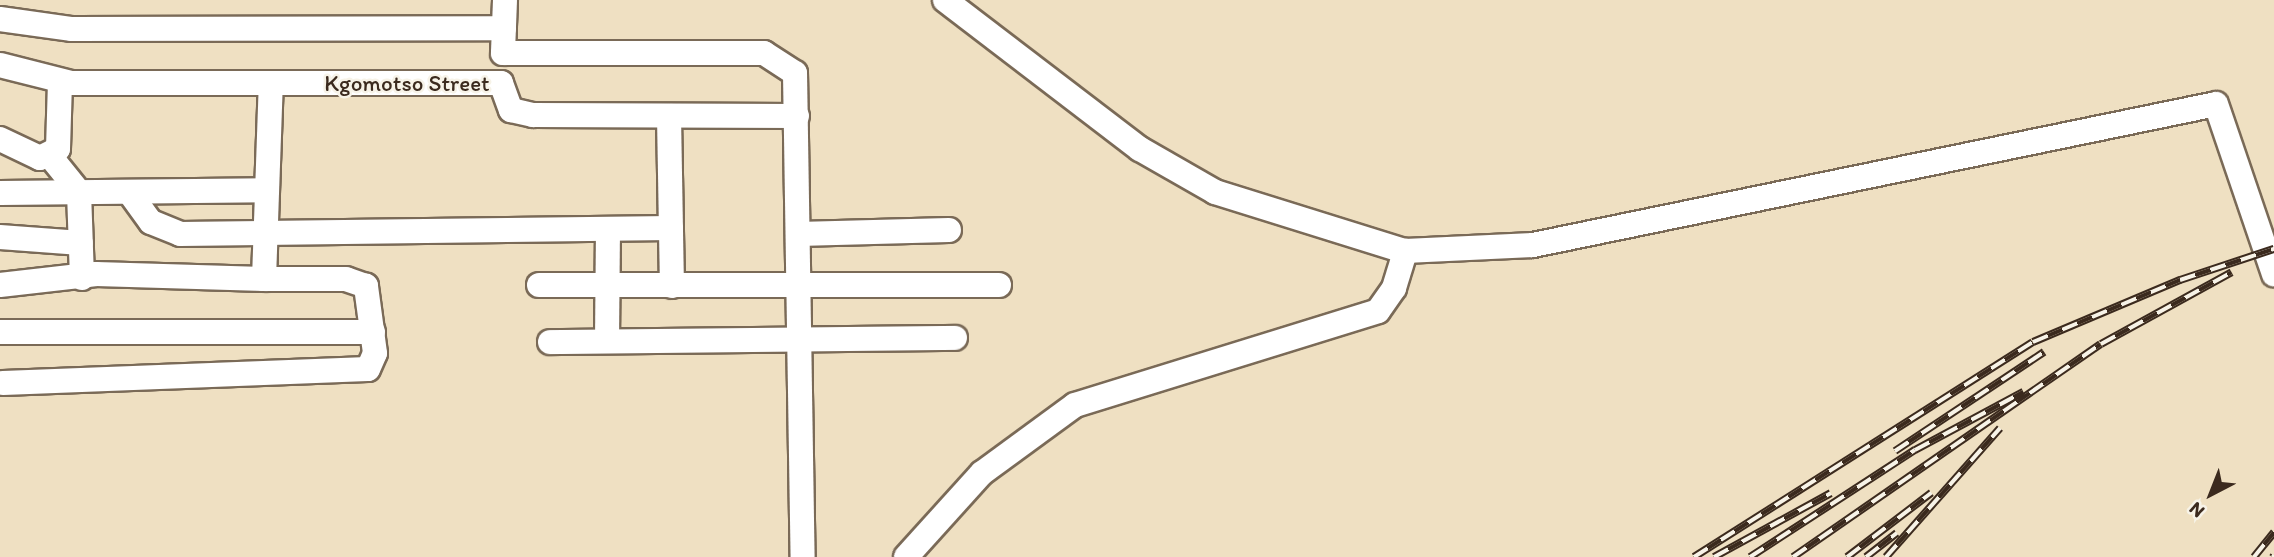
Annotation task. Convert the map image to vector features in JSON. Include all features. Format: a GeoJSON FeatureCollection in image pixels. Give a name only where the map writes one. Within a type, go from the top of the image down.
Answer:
{"type":"FeatureCollection","features":[{"type":"Feature","properties":{"kind":"street"},"geometry":{"type":"LineString","coordinates":[[502,83],[505,0]]}},
{"type":"Feature","properties":{"kind":"street"},"geometry":{"type":"LineString","coordinates":[[945,0],[1140,149],[1214,192],[1405,251],[1533,244],[2216,104],[2274,274]]}},
{"type":"Feature","properties":{"kind":"street"},"geometry":{"type":"LineString","coordinates":[[0,19],[72,29],[504,28]]}},
{"type":"Feature","properties":{"kind":"street"},"geometry":{"type":"LineString","coordinates":[[503,53],[770,54],[794,73],[797,116],[803,557]]}},
{"type":"Feature","properties":{"kind":"street","name":"Kgomotso Street"},"geometry":{"type":"LineString","coordinates":[[0,65],[60,82],[502,83],[509,107],[521,114],[797,116]]}},
{"type":"Feature","properties":{"kind":"street"},"geometry":{"type":"LineString","coordinates":[[50,156],[63,136],[60,82]]}},
{"type":"Feature","properties":{"kind":"street"},"geometry":{"type":"LineString","coordinates":[[264,279],[271,83]]}},
{"type":"Feature","properties":{"kind":"street"},"geometry":{"type":"LineString","coordinates":[[669,116],[672,286]]}},
{"type":"Feature","properties":{"kind":"street"},"geometry":{"type":"LineString","coordinates":[[0,139],[50,156],[79,192],[82,278]]}},
{"type":"Feature","properties":{"kind":"street"},"geometry":{"type":"LineString","coordinates":[[0,193],[267,190]]}},
{"type":"Feature","properties":{"kind":"street"},"geometry":{"type":"LineString","coordinates":[[129,192],[161,229],[266,236],[671,228]]}},
{"type":"Feature","properties":{"kind":"street"},"geometry":{"type":"LineString","coordinates":[[607,341],[608,229]]}},
{"type":"Feature","properties":{"kind":"street"},"geometry":{"type":"LineString","coordinates":[[798,234],[949,230]]}},
{"type":"Feature","properties":{"kind":"street"},"geometry":{"type":"LineString","coordinates":[[0,237],[81,243]]}},
{"type":"Feature","properties":{"kind":"street"},"geometry":{"type":"LineString","coordinates":[[906,557],[982,473],[1075,405],[1378,311],[1398,280],[1405,251]]}},
{"type":"Feature","properties":{"kind":"street"},"geometry":{"type":"LineString","coordinates":[[0,285],[82,278],[264,279],[362,284],[369,290],[375,353],[364,373],[3,383]]}},
{"type":"Feature","properties":{"kind":"street"},"geometry":{"type":"LineString","coordinates":[[539,285],[999,285]]}},
{"type":"Feature","properties":{"kind":"street"},"geometry":{"type":"LineString","coordinates":[[0,332],[373,332]]}},
{"type":"Feature","properties":{"kind":"street"},"geometry":{"type":"LineString","coordinates":[[550,342],[955,338]]}},
{"type":"Feature","properties":{"kind":"railway"},"geometry":{"type":"LineString","coordinates":[[1694,557],[2033,342],[2180,280],[2274,249]]}},
{"type":"Feature","properties":{"kind":"railway"},"geometry":{"type":"LineString","coordinates":[[1793,557],[2101,344],[2232,272]]}},
{"type":"Feature","properties":{"kind":"railway"},"geometry":{"type":"LineString","coordinates":[[1895,451],[2044,352]]}},
{"type":"Feature","properties":{"kind":"railway"},"geometry":{"type":"LineString","coordinates":[[1750,557],[1915,450],[2023,392]]}},
{"type":"Feature","properties":{"kind":"railway"},"geometry":{"type":"LineString","coordinates":[[1886,557],[2000,428]]}},
{"type":"Feature","properties":{"kind":"railway"},"geometry":{"type":"LineString","coordinates":[[1714,557],[1831,493]]}},
{"type":"Feature","properties":{"kind":"railway"},"geometry":{"type":"LineString","coordinates":[[1847,557],[1931,493]]}},
{"type":"Feature","properties":{"kind":"railway"},"geometry":{"type":"LineString","coordinates":[[2254,557],[2274,532]]}},
{"type":"Feature","properties":{"kind":"railway"},"geometry":{"type":"LineString","coordinates":[[1866,557],[1897,533]]}}]}
